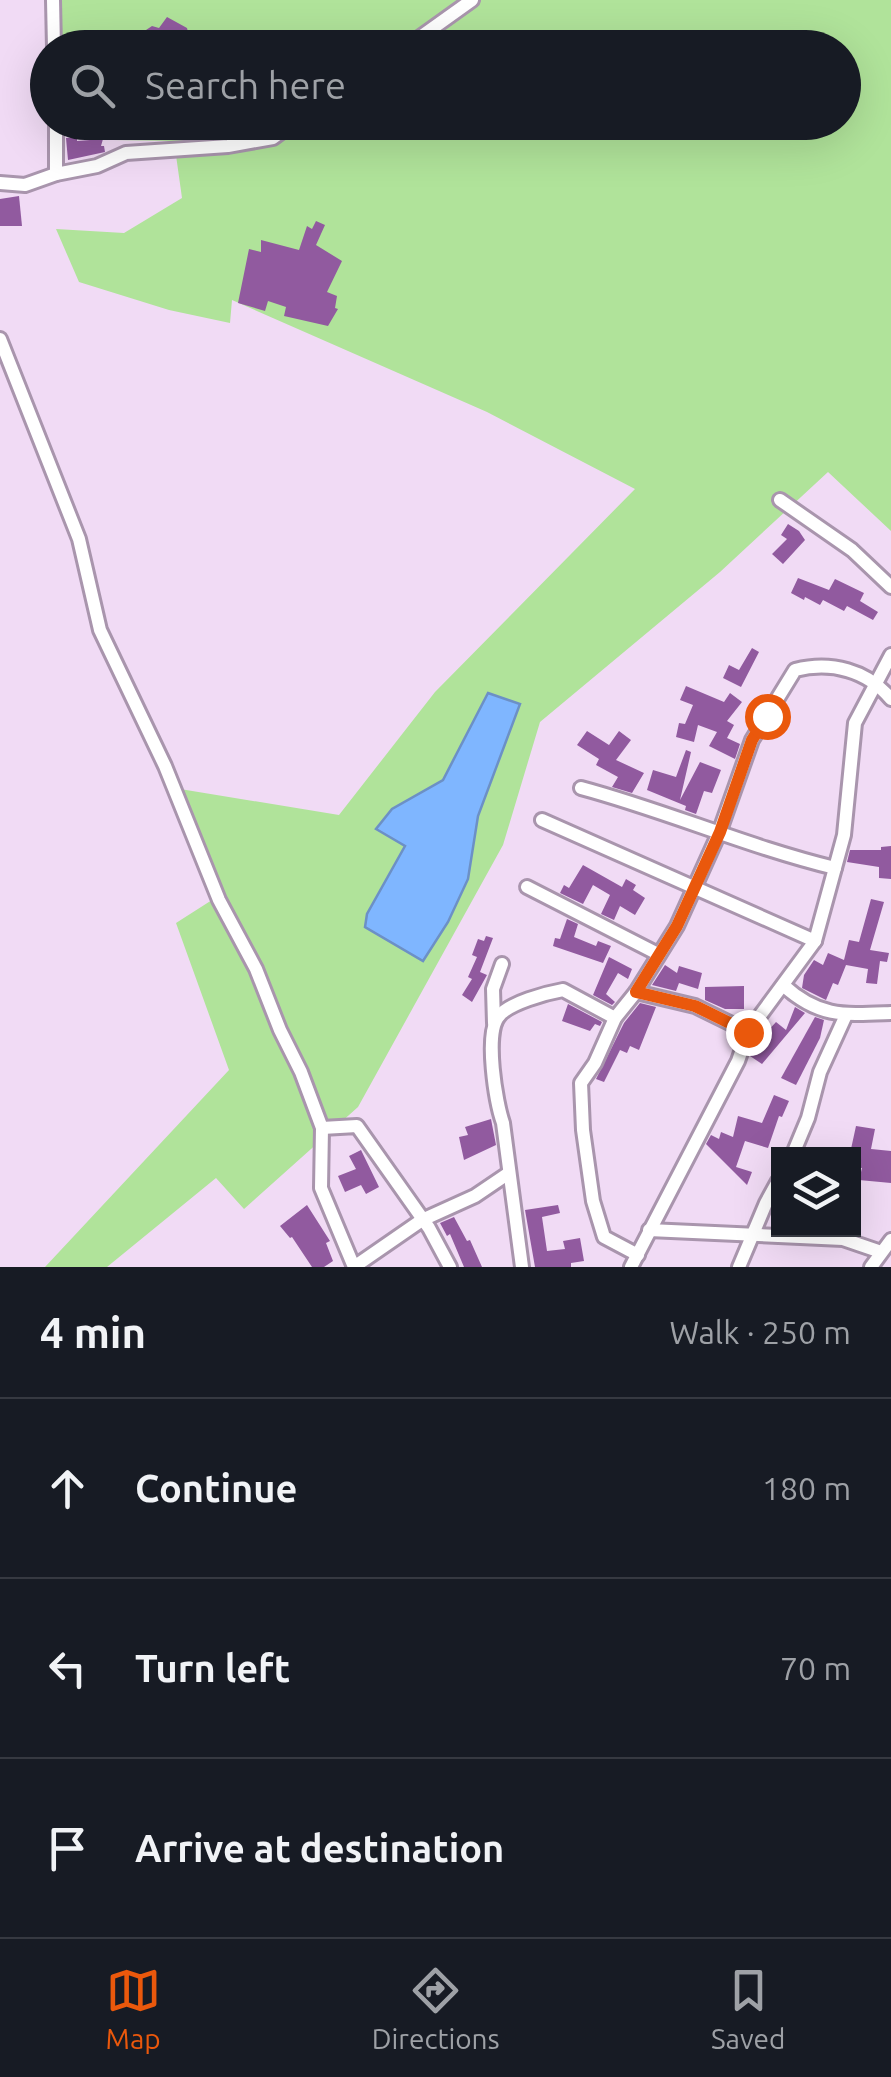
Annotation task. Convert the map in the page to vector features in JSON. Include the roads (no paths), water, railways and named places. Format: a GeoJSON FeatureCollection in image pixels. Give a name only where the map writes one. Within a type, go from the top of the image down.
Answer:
{"type":"FeatureCollection","features":[{"type":"Feature","properties":{"kind":"street"},"geometry":{"type":"LineString","coordinates":[[53,0],[54,30]]}},
{"type":"Feature","properties":{"kind":"street"},"geometry":{"type":"LineString","coordinates":[[430,30],[472,0]]}},
{"type":"Feature","properties":{"kind":"street"},"geometry":{"type":"LineString","coordinates":[[56,140],[56,174]]}},
{"type":"Feature","properties":{"kind":"street"},"geometry":{"type":"LineString","coordinates":[[0,184],[25,185],[126,154],[262,140]]}},
{"type":"Feature","properties":{"kind":"street"},"geometry":{"type":"LineString","coordinates":[[0,339],[80,540],[100,630],[165,766],[219,900],[256,969],[322,1128],[322,1188],[354,1267],[422,1220],[475,1196],[508,1174]]}},
{"type":"Feature","properties":{"kind":"street"},"geometry":{"type":"LineString","coordinates":[[780,500],[852,550],[891,588]]}},
{"type":"Feature","properties":{"kind":"street"},"geometry":{"type":"LineString","coordinates":[[891,655],[876,681],[855,723],[844,834],[814,940],[748,1032],[738,1061],[634,1261],[604,1238],[593,1201],[581,1083],[595,1063],[614,1018],[636,992],[677,926],[720,832],[752,740],[795,670],[832,666],[876,681],[891,699]]}},
{"type":"Feature","properties":{"kind":"street"},"geometry":{"type":"LineString","coordinates":[[580,788],[644,805],[770,852],[834,868]]}},
{"type":"Feature","properties":{"kind":"street"},"geometry":{"type":"LineString","coordinates":[[542,820],[814,940]]}},
{"type":"Feature","properties":{"kind":"street"},"geometry":{"type":"LineString","coordinates":[[527,887],[658,954]]}},
{"type":"Feature","properties":{"kind":"street"},"geometry":{"type":"LineString","coordinates":[[502,964],[493,989],[493,1067],[522,1267]]}},
{"type":"Feature","properties":{"kind":"street"},"geometry":{"type":"LineString","coordinates":[[784,985],[818,1010],[846,1015],[891,1013]]}},
{"type":"Feature","properties":{"kind":"street"},"geometry":{"type":"LineString","coordinates":[[494,1023],[500,1013],[538,995],[562,990],[614,1018]]}},
{"type":"Feature","properties":{"kind":"street"},"geometry":{"type":"LineString","coordinates":[[636,992],[695,1006],[748,1032]]}},
{"type":"Feature","properties":{"kind":"street"},"geometry":{"type":"LineString","coordinates":[[796,1147],[820,1072],[846,1015]]}},
{"type":"Feature","properties":{"kind":"street"},"geometry":{"type":"LineString","coordinates":[[322,1128],[358,1126],[450,1267]]}},
{"type":"Feature","properties":{"kind":"street"},"geometry":{"type":"LineString","coordinates":[[739,1267],[771,1194]]}},
{"type":"Feature","properties":{"kind":"street"},"geometry":{"type":"LineString","coordinates":[[650,1230],[843,1239],[881,1252]]}},
{"type":"Feature","properties":{"kind":"street"},"geometry":{"type":"LineString","coordinates":[[872,1267],[891,1240]]}},
{"type":"Feature","properties":{"kind":"water"},"geometry":{"type":"Polygon","coordinates":[[[488,693],[520,704],[478,816],[468,879],[448,922],[423,961],[365,927],[367,914],[405,846],[376,829],[392,809],[443,780],[488,693]]]}}]}
